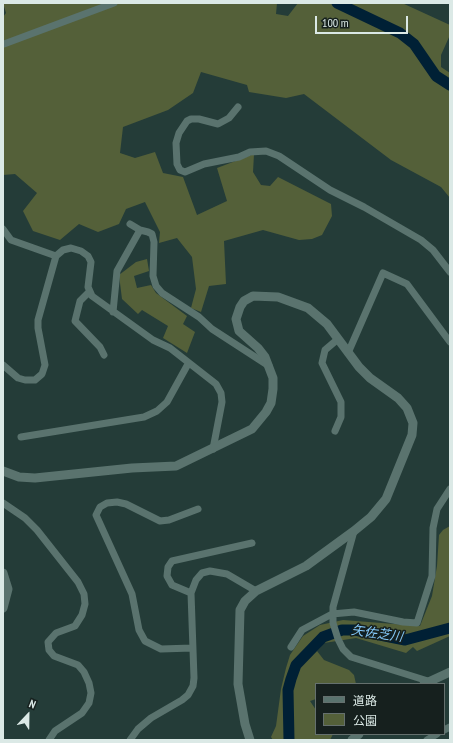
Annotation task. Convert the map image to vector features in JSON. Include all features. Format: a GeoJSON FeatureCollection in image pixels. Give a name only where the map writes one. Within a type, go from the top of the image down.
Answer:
{"type":"FeatureCollection","features":[{"type":"Feature","properties":{"kind":"street"},"geometry":{"type":"LineString","coordinates":[[4,44],[114,3]]}},
{"type":"Feature","properties":{"kind":"street"},"geometry":{"type":"LineString","coordinates":[[238,107],[228,118],[218,124],[200,119],[192,119],[187,121],[179,133],[176,143],[177,164],[180,170],[185,172],[204,164],[239,157],[250,152],[266,151],[279,156],[330,190],[364,207],[421,240],[433,250],[450,272]]}},
{"type":"Feature","properties":{"kind":"street"},"geometry":{"type":"LineString","coordinates":[[130,224],[140,230],[152,234],[154,242],[153,276],[156,286],[162,293],[199,317],[212,330],[268,366]]}},
{"type":"Feature","properties":{"kind":"street"},"geometry":{"type":"LineString","coordinates":[[3,228],[11,240],[56,256]]}},
{"type":"Feature","properties":{"kind":"street"},"geometry":{"type":"LineString","coordinates":[[113,312],[117,271],[140,230]]}},
{"type":"Feature","properties":{"kind":"street"},"geometry":{"type":"LineString","coordinates":[[3,365],[18,378],[25,380],[35,380],[42,374],[45,365],[38,328],[38,320],[56,256],[63,250],[71,248],[81,251],[88,256],[91,262],[92,268],[88,287],[89,292],[97,301],[152,340],[170,348],[188,364],[216,384],[221,393],[222,402],[213,449]]}},
{"type":"Feature","properties":{"kind":"street"},"geometry":{"type":"LineString","coordinates":[[348,353],[383,273],[400,280],[411,288],[450,342]]}},
{"type":"Feature","properties":{"kind":"street"},"geometry":{"type":"LineString","coordinates":[[89,292],[80,301],[75,321],[100,347],[104,354]]}},
{"type":"Feature","properties":{"kind":"street"},"geometry":{"type":"LineString","coordinates":[[3,471],[18,477],[35,478],[132,468],[176,466],[252,429],[261,421],[271,402],[273,389],[273,378],[268,366],[258,348],[239,331],[236,319],[240,307],[244,301],[253,296],[278,297],[308,308],[327,324],[348,353],[370,378],[398,398],[407,408],[413,423],[412,435],[386,499],[371,517],[354,531],[306,566],[256,591],[245,601],[240,610],[238,684],[249,739]]}},
{"type":"Feature","properties":{"kind":"street"},"geometry":{"type":"LineString","coordinates":[[335,431],[341,417],[341,402],[322,363],[325,350],[338,339]]}},
{"type":"Feature","properties":{"kind":"street"},"geometry":{"type":"LineString","coordinates":[[21,437],[144,417],[157,411],[167,402],[188,364]]}},
{"type":"Feature","properties":{"kind":"street"},"geometry":{"type":"LineString","coordinates":[[291,647],[302,630],[332,614],[354,612],[403,622],[417,623],[432,576],[433,528],[437,509],[450,489]]}},
{"type":"Feature","properties":{"kind":"street"},"geometry":{"type":"LineString","coordinates":[[192,648],[161,649],[146,641],[139,630],[132,594],[96,515],[100,507],[107,503],[117,502],[126,504],[160,521],[169,520],[198,509]]}},
{"type":"Feature","properties":{"kind":"street"},"geometry":{"type":"LineString","coordinates":[[3,504],[25,518],[37,530],[78,582],[84,594],[85,604],[82,615],[75,626],[56,633],[48,642],[49,650],[54,656],[78,666],[84,672],[89,682],[91,693],[89,703],[82,713],[54,731],[49,740]]}},
{"type":"Feature","properties":{"kind":"street"},"geometry":{"type":"LineString","coordinates":[[354,531],[332,614],[338,639],[343,649],[351,657],[426,683],[450,672]]}},
{"type":"Feature","properties":{"kind":"street"},"geometry":{"type":"LineString","coordinates":[[191,593],[172,585],[167,576],[168,567],[172,561],[252,543]]}},
{"type":"Feature","properties":{"kind":"street"},"geometry":{"type":"LineString","coordinates":[[130,740],[138,729],[151,718],[188,695],[194,678],[191,593],[196,580],[202,573],[210,571],[227,574],[256,591]]}},
{"type":"Feature","properties":{"kind":"street"},"geometry":{"type":"LineString","coordinates":[[3,574],[8,589],[3,608]]}},
{"type":"Feature","properties":{"kind":"green space"},"geometry":{"type":"Polygon","coordinates":[[[3,3],[277,3],[276,14],[288,16],[298,3],[402,3],[450,25],[450,35],[441,55],[441,67],[450,73],[450,198],[441,187],[391,160],[304,94],[286,98],[249,92],[247,85],[201,72],[193,93],[168,110],[123,127],[120,153],[135,158],[155,152],[163,173],[183,177],[197,215],[227,201],[217,168],[254,154],[253,172],[261,185],[270,186],[278,177],[331,204],[332,216],[322,235],[312,239],[299,240],[263,230],[224,241],[226,284],[209,286],[201,312],[191,308],[196,289],[192,257],[177,238],[159,243],[160,232],[145,202],[126,209],[119,224],[98,232],[79,224],[60,240],[33,231],[23,211],[37,193],[15,174],[3,175],[3,17],[6,13],[3,3]]]}},
{"type":"Feature","properties":{"kind":"green space"},"geometry":{"type":"Polygon","coordinates":[[[147,259],[149,271],[134,276],[137,288],[151,285],[156,293],[187,316],[183,324],[195,332],[187,353],[163,338],[168,326],[142,310],[138,314],[122,299],[119,275],[136,262],[147,259]]]}},
{"type":"Feature","properties":{"kind":"green space"},"geometry":{"type":"Polygon","coordinates":[[[450,526],[450,636],[417,651],[413,647],[406,653],[356,638],[324,643],[317,651],[324,660],[349,670],[354,675],[356,683],[315,683],[315,699],[310,701],[315,708],[315,735],[332,735],[330,740],[273,740],[271,737],[276,726],[281,689],[286,668],[290,655],[303,636],[320,625],[343,620],[420,626],[432,596],[437,566],[439,535],[443,530],[450,526]]]}},
{"type":"Feature","properties":{"kind":"waterway"},"geometry":{"type":"LineString","coordinates":[[337,3],[400,33],[414,44],[436,76],[450,85]]}},
{"type":"Feature","properties":{"kind":"waterway","name":"矢佐芝川"},"geometry":{"type":"LineString","coordinates":[[289,740],[288,690],[291,679],[296,665],[323,637],[342,630],[355,630],[405,640],[450,628]]}}]}
